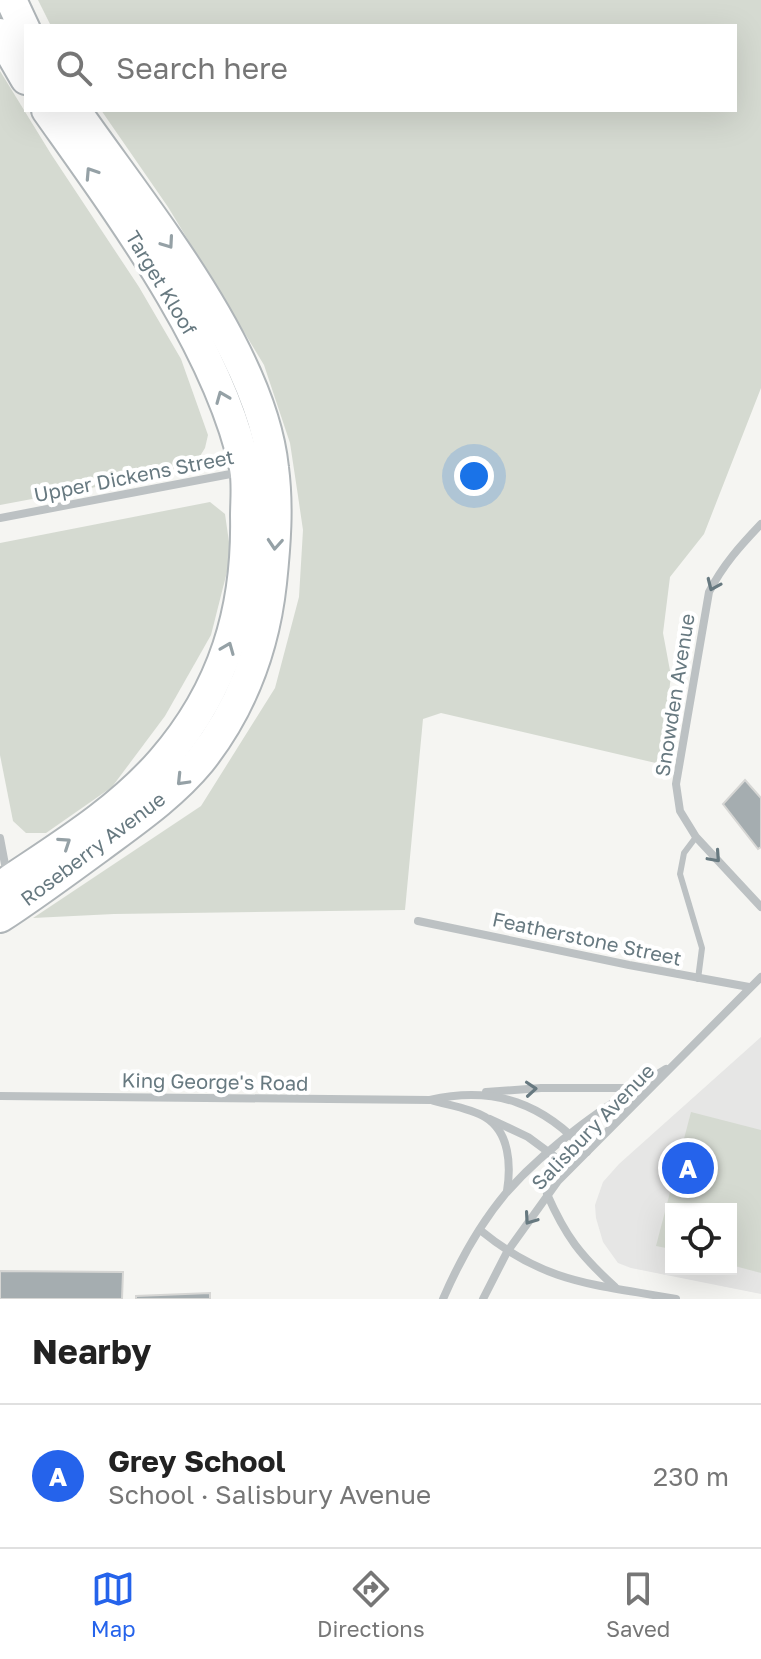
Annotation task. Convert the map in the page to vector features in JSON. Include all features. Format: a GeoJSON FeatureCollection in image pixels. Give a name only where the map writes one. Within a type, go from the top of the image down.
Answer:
{"type":"FeatureCollection","features":[{"type":"Feature","properties":{"kind":"main road"},"geometry":{"type":"LineString","coordinates":[[11,0],[24,28]]}},
{"type":"Feature","properties":{"kind":"main road"},"geometry":{"type":"LineString","coordinates":[[0,34],[24,76]]}},
{"type":"Feature","properties":{"kind":"main road","name":"Target Kloof"},"geometry":{"type":"LineString","coordinates":[[48,112],[158,274],[204,355],[236,433],[260,469]]}},
{"type":"Feature","properties":{"kind":"main road","name":"Target Kloof"},"geometry":{"type":"LineString","coordinates":[[76,112],[176,254],[229,340],[263,421],[260,469]]}},
{"type":"Feature","properties":{"kind":"main road","name":"Roseberry Avenue"},"geometry":{"type":"LineString","coordinates":[[6,898],[162,799],[199,762],[223,729],[244,692],[256,658],[269,602],[276,537],[260,469]]}},
{"type":"Feature","properties":{"kind":"street","name":"Upper Dickens Street"},"geometry":{"type":"LineString","coordinates":[[0,518],[260,469]]}},
{"type":"Feature","properties":{"kind":"street","name":"Snowden Avenue"},"geometry":{"type":"LineString","coordinates":[[761,524],[735,551],[709,592],[676,784],[680,811],[696,837],[761,907]]}},
{"type":"Feature","properties":{"kind":"street"},"geometry":{"type":"LineString","coordinates":[[0,838],[6,898]]}},
{"type":"Feature","properties":{"kind":"street","name":"Featherstone Street"},"geometry":{"type":"LineString","coordinates":[[418,921],[749,987]]}},
{"type":"Feature","properties":{"kind":"street","name":"Salisbury Avenue"},"geometry":{"type":"LineString","coordinates":[[483,1299],[507,1252],[547,1194],[761,977]]}},
{"type":"Feature","properties":{"kind":"street","name":"Salisbury Avenue"},"geometry":{"type":"LineString","coordinates":[[443,1299],[480,1230],[507,1193],[571,1134],[635,1088],[680,1061]]}},
{"type":"Feature","properties":{"kind":"street","name":"King George's Road"},"geometry":{"type":"LineString","coordinates":[[0,1096],[430,1100],[453,1094],[541,1088],[635,1088]]}},
{"type":"Feature","properties":{"kind":"street","name":"King George's Road"},"geometry":{"type":"LineString","coordinates":[[453,1094],[514,1100],[553,1119],[587,1152]]}},
{"type":"Feature","properties":{"kind":"street","name":"King George's Road"},"geometry":{"type":"LineString","coordinates":[[430,1100],[486,1117],[528,1137],[570,1168]]}},
{"type":"Feature","properties":{"kind":"street"},"geometry":{"type":"LineString","coordinates":[[486,1117],[498,1131],[506,1149],[510,1170],[507,1193]]}},
{"type":"Feature","properties":{"kind":"street"},"geometry":{"type":"LineString","coordinates":[[547,1194],[569,1240],[615,1287]]}},
{"type":"Feature","properties":{"kind":"street"},"geometry":{"type":"LineString","coordinates":[[480,1230],[507,1252],[572,1281],[676,1299]]}},
{"type":"Feature","properties":{"kind":"lane"},"geometry":{"type":"LineString","coordinates":[[696,837],[684,853],[680,874],[702,948],[698,979]]}},
{"type":"Feature","properties":{"kind":"shaded area"},"geometry":{"type":"Polygon","coordinates":[[[38,0],[761,0],[761,388],[704,534],[670,577],[663,633],[671,676],[660,764],[441,713],[423,719],[405,910],[33,918],[201,806],[275,688],[299,597],[303,530],[298,496],[290,443],[264,365],[168,207],[102,112],[737,112],[737,24],[50,24],[38,0]]]}},
{"type":"Feature","properties":{"kind":"shaded area"},"geometry":{"type":"Polygon","coordinates":[[[0,71],[139,287],[181,359],[208,435],[205,448],[192,469],[0,505],[0,71]]]}},
{"type":"Feature","properties":{"kind":"shaded area"},"geometry":{"type":"Polygon","coordinates":[[[210,502],[225,514],[231,556],[211,635],[165,716],[112,787],[46,833],[26,833],[13,821],[0,755],[0,543],[210,502]]]}},
{"type":"Feature","properties":{"kind":"shaded area"},"geometry":{"type":"Polygon","coordinates":[[[761,1037],[761,1294],[666,1275],[737,1275],[737,1203],[665,1203],[665,1275],[618,1263],[603,1242],[595,1205],[603,1182],[619,1164],[761,1037]]]}},
{"type":"Feature","properties":{"kind":"shaded area"},"geometry":{"type":"Polygon","coordinates":[[[691,1112],[761,1130],[761,1273],[737,1267],[737,1203],[667,1203],[691,1112]]]}},
{"type":"Feature","properties":{"kind":"shaded area"},"geometry":{"type":"Polygon","coordinates":[[[665,1212],[665,1248],[656,1246],[665,1212]]]}},
{"type":"Feature","properties":{"kind":"building"},"geometry":{"type":"Polygon","coordinates":[[[745,780],[761,798],[761,847],[758,849],[723,804],[745,780]]]}},
{"type":"Feature","properties":{"kind":"building"},"geometry":{"type":"Polygon","coordinates":[[[0,1271],[123,1272],[122,1299],[0,1299],[0,1271]]]}},
{"type":"Feature","properties":{"kind":"building"},"geometry":{"type":"Polygon","coordinates":[[[210,1293],[210,1299],[136,1299],[136,1296],[210,1293]]]}},
{"type":"Feature","properties":{"kind":"place","name":"Grey School"},"geometry":{"type":"Point","coordinates":[688,1168]}}]}
